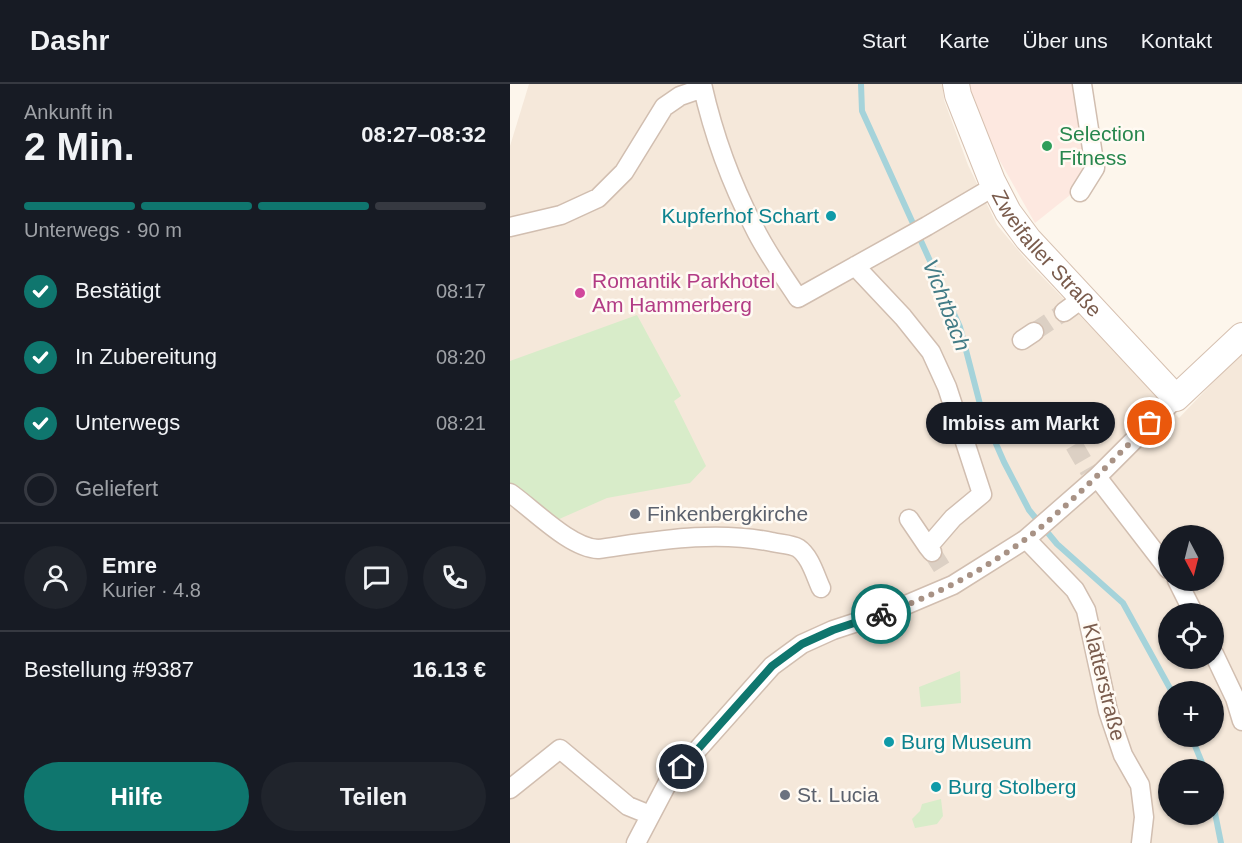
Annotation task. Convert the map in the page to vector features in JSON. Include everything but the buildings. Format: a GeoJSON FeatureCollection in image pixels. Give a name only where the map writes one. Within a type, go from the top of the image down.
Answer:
{"type":"FeatureCollection","features":[{"type":"Feature","properties":{"kind":"street","name":"Zweifaller Straße"},"geometry":{"type":"LineString","coordinates":[[956,84],[994,186],[1008,212],[1073,305],[1176,398]]}},
{"type":"Feature","properties":{"kind":"street"},"geometry":{"type":"LineString","coordinates":[[1080,192],[1095,168],[1082,84]]}},
{"type":"Feature","properties":{"kind":"street"},"geometry":{"type":"LineString","coordinates":[[510,227],[561,216],[598,198],[624,172],[664,107],[680,96],[703,86],[727,169],[743,205],[755,229],[798,298],[994,186]]}},
{"type":"Feature","properties":{"kind":"street"},"geometry":{"type":"LineString","coordinates":[[855,266],[903,317],[931,352],[947,387],[982,494],[953,518],[930,550],[909,519]]}},
{"type":"Feature","properties":{"kind":"street"},"geometry":{"type":"LineString","coordinates":[[636,843],[667,784],[772,666],[802,644],[833,630],[894,610],[948,578],[1031,535],[1055,516],[1093,475],[1242,336]]}},
{"type":"Feature","properties":{"kind":"street"},"geometry":{"type":"LineString","coordinates":[[1093,475],[1158,556]]}},
{"type":"Feature","properties":{"kind":"street"},"geometry":{"type":"LineString","coordinates":[[510,493],[565,536],[586,549],[722,535],[797,547],[806,555],[821,588]]}},
{"type":"Feature","properties":{"kind":"street","name":"Klatterstraße"},"geometry":{"type":"LineString","coordinates":[[1031,535],[1075,590],[1086,610],[1108,711],[1123,755],[1140,785],[1144,817],[1141,843]]}},
{"type":"Feature","properties":{"kind":"street"},"geometry":{"type":"LineString","coordinates":[[1221,669],[1235,698],[1242,721]]}},
{"type":"Feature","properties":{"kind":"street"},"geometry":{"type":"LineString","coordinates":[[510,789],[560,749],[628,806],[650,815]]}},
{"type":"Feature","properties":{"kind":"shaded area"},"geometry":{"type":"Polygon","coordinates":[[[529,84],[943,84],[944,100],[968,165],[997,225],[1029,263],[1179,418],[1242,352],[1242,843],[510,843],[510,146],[529,84]]]}},
{"type":"Feature","properties":{"kind":"shaded area"},"geometry":{"type":"Polygon","coordinates":[[[968,84],[1085,84],[1099,172],[1035,223],[983,131],[968,84]]]}},
{"type":"Feature","properties":{"kind":"green space"},"geometry":{"type":"Polygon","coordinates":[[[637,315],[681,396],[674,401],[706,466],[690,483],[607,498],[557,520],[510,485],[510,361],[637,315]]]}},
{"type":"Feature","properties":{"kind":"green space"},"geometry":{"type":"Polygon","coordinates":[[[960,671],[961,703],[921,707],[919,687],[960,671]]]}},
{"type":"Feature","properties":{"kind":"green space"},"geometry":{"type":"Polygon","coordinates":[[[941,799],[943,816],[937,824],[915,828],[912,819],[920,811],[922,804],[941,799]]]}},
{"type":"Feature","properties":{"kind":"waterway","name":"Vichtbach"},"geometry":{"type":"LineString","coordinates":[[861,84],[862,111],[960,327],[982,412],[1004,462],[1029,510],[1057,544],[1123,603],[1166,681]]}},
{"type":"Feature","properties":{"kind":"waterway","name":"Vichtbach"},"geometry":{"type":"LineString","coordinates":[[1196,747],[1200,759]]}},
{"type":"Feature","properties":{"kind":"waterway","name":"Vichtbach"},"geometry":{"type":"LineString","coordinates":[[1217,825],[1221,843]]}},
{"type":"Feature","properties":{"kind":"tunnel"},"geometry":{"type":"LineString","coordinates":[[1034,332],[1064,312]]}},
{"type":"Feature","properties":{"kind":"tunnel"},"geometry":{"type":"LineString","coordinates":[[1074,445],[1089,471]]}},
{"type":"Feature","properties":{"kind":"tunnel"},"geometry":{"type":"LineString","coordinates":[[932,552],[944,571]]}},
{"type":"Feature","properties":{"kind":"way so far"},"geometry":{"type":"LineString","coordinates":[[881,614],[953,585],[1026,539],[1097,477],[1150,423]]}},
{"type":"Feature","properties":{"kind":"place","name":"Selection Fitness"},"geometry":{"type":"Point","coordinates":[1047,146]}},
{"type":"Feature","properties":{"kind":"place","name":"Kupferhof Schart"},"geometry":{"type":"Point","coordinates":[831,216]}},
{"type":"Feature","properties":{"kind":"place","name":"Romantik Parkhotel Am Hammerberg"},"geometry":{"type":"Point","coordinates":[580,293]}},
{"type":"Feature","properties":{"kind":"place","name":"Imbiss am Markt"},"geometry":{"type":"Point","coordinates":[1150,423]}},
{"type":"Feature","properties":{"kind":"place","name":"Finkenbergkirche"},"geometry":{"type":"Point","coordinates":[635,514]}},
{"type":"Feature","properties":{"kind":"place","name":"Burg Museum"},"geometry":{"type":"Point","coordinates":[889,742]}},
{"type":"Feature","properties":{"kind":"place","name":"Burg Stolberg"},"geometry":{"type":"Point","coordinates":[936,787]}},
{"type":"Feature","properties":{"kind":"place","name":"St. Lucia"},"geometry":{"type":"Point","coordinates":[785,795]}},
{"type":"Feature","properties":{"kind":"route"},"geometry":{"type":"LineString","coordinates":[[682,767],[772,666],[802,644],[833,630],[881,614]]}}]}
